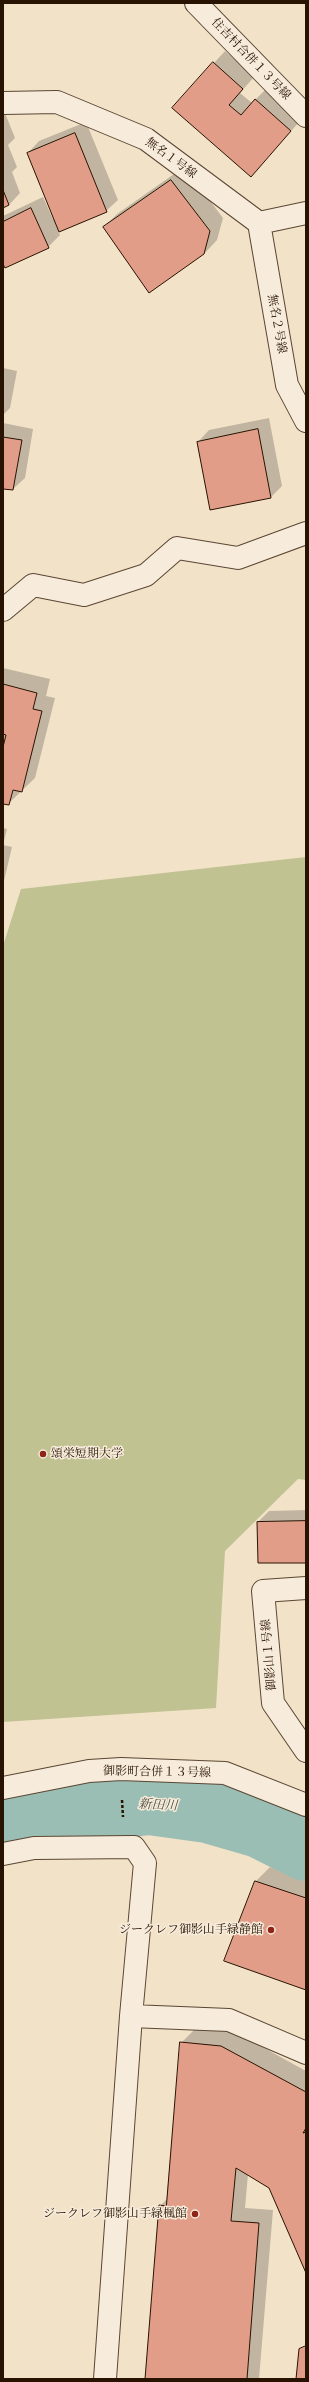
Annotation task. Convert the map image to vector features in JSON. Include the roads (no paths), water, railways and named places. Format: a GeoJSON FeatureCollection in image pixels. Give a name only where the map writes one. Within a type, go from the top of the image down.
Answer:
{"type":"FeatureCollection","features":[{"type":"Feature","properties":{"kind":"street","name":"住吉村合併１３号線"},"geometry":{"type":"LineString","coordinates":[[196,3],[306,116]]}},
{"type":"Feature","properties":{"kind":"street","name":"無名１号線"},"geometry":{"type":"LineString","coordinates":[[3,103],[58,102],[146,139],[259,223]]}},
{"type":"Feature","properties":{"kind":"street"},"geometry":{"type":"LineString","coordinates":[[259,223],[306,213]]}},
{"type":"Feature","properties":{"kind":"street","name":"無名２号線"},"geometry":{"type":"LineString","coordinates":[[259,223],[287,385],[306,421]]}},
{"type":"Feature","properties":{"kind":"street"},"geometry":{"type":"LineString","coordinates":[[3,610],[33,585],[84,595],[146,575],[177,548],[238,558],[306,533]]}},
{"type":"Feature","properties":{"kind":"street","name":"御影山１号線"},"geometry":{"type":"LineString","coordinates":[[306,1588],[263,1591],[273,1703],[306,1751]]}},
{"type":"Feature","properties":{"kind":"street","name":"御影町合併１３号線"},"geometry":{"type":"LineString","coordinates":[[3,1788],[89,1771],[121,1769],[225,1773],[306,1805]]}},
{"type":"Feature","properties":{"kind":"street"},"geometry":{"type":"LineString","coordinates":[[3,1854],[34,1848],[129,1847],[145,1863],[131,2016],[105,2379]]}},
{"type":"Feature","properties":{"kind":"street"},"geometry":{"type":"LineString","coordinates":[[131,2016],[229,2020],[306,2053]]}},
{"type":"Feature","properties":{"kind":"waterway","name":"新田川"},"geometry":{"type":"LineString","coordinates":[[3,1822],[35,1814],[150,1802],[208,1810],[260,1825],[306,1848]]}},
{"type":"Feature","properties":{"kind":"place","name":"頌栄短期大学"},"geometry":{"type":"Point","coordinates":[43,1454]}},
{"type":"Feature","properties":{"kind":"place","name":"ジークレフ御影山手緑静館"},"geometry":{"type":"Point","coordinates":[271,1930]}},
{"type":"Feature","properties":{"kind":"place","name":"ジークレフ御影山手緑楓館"},"geometry":{"type":"Point","coordinates":[195,2214]}}]}
